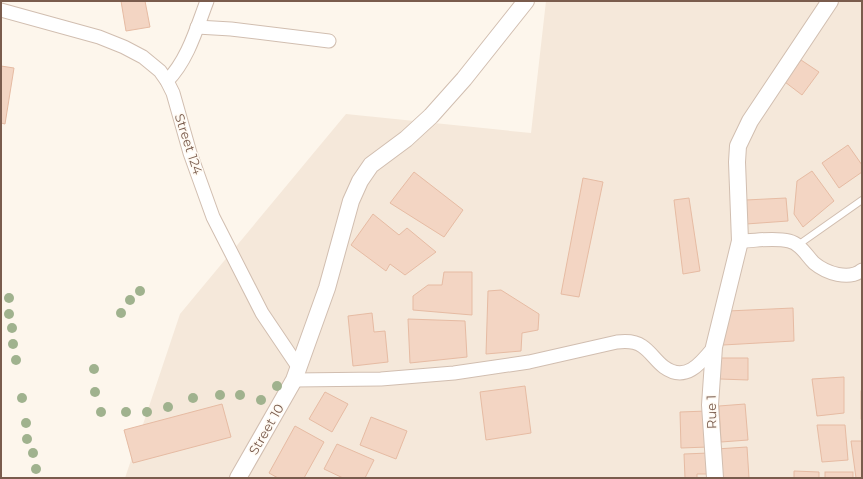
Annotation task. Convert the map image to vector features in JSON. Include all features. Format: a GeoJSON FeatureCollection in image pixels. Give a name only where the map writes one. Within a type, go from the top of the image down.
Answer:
{"type":"FeatureCollection","features":[{"type":"Feature","properties":{"kind":"street"},"geometry":{"type":"LineString","coordinates":[[167,80],[174,74],[190,44],[207,1]]}},
{"type":"Feature","properties":{"kind":"street","name":"Street 10"},"geometry":{"type":"LineString","coordinates":[[238,478],[297,374],[327,288],[350,201],[360,181],[372,165],[406,139],[431,116],[464,79],[526,1]]}},
{"type":"Feature","properties":{"kind":"street","name":"Rue 1"},"geometry":{"type":"LineString","coordinates":[[715,478],[710,405],[714,347],[740,241],[737,162],[738,146],[750,121],[830,1]]}},
{"type":"Feature","properties":{"kind":"street","name":"Street 124"},"geometry":{"type":"LineString","coordinates":[[1,10],[99,37],[124,47],[151,63],[160,71],[167,80],[173,93],[190,153],[213,217],[262,313],[297,374]]}},
{"type":"Feature","properties":{"kind":"street"},"geometry":{"type":"LineString","coordinates":[[197,27],[231,29],[329,40]]}},
{"type":"Feature","properties":{"kind":"street"},"geometry":{"type":"LineString","coordinates":[[740,241],[788,241],[798,244],[815,264],[835,274],[849,276],[859,273],[862,270]]}},
{"type":"Feature","properties":{"kind":"street"},"geometry":{"type":"LineString","coordinates":[[297,374],[381,379],[454,373],[529,362],[627,341],[641,345],[672,372],[682,373],[692,370],[714,347]]}},
{"type":"Feature","properties":{"kind":"lane"},"geometry":{"type":"LineString","coordinates":[[798,244],[862,200]]}},
{"type":"Feature","properties":{"kind":"shaded area"},"geometry":{"type":"Polygon","coordinates":[[[546,1],[862,1],[862,478],[125,478],[180,314],[346,114],[531,133],[546,1]]]}},
{"type":"Feature","properties":{"kind":"building"},"geometry":{"type":"Polygon","coordinates":[[[121,1],[145,1],[150,27],[126,31],[121,1]]]}},
{"type":"Feature","properties":{"kind":"building"},"geometry":{"type":"Polygon","coordinates":[[[801,60],[819,72],[802,95],[785,82],[801,60]]]}},
{"type":"Feature","properties":{"kind":"building"},"geometry":{"type":"Polygon","coordinates":[[[1,66],[14,68],[5,124],[1,123],[1,66]]]}},
{"type":"Feature","properties":{"kind":"building"},"geometry":{"type":"Polygon","coordinates":[[[848,145],[862,165],[862,172],[839,188],[822,163],[848,145]]]}},
{"type":"Feature","properties":{"kind":"building"},"geometry":{"type":"Polygon","coordinates":[[[812,171],[834,201],[803,227],[794,214],[797,181],[812,171]]]}},
{"type":"Feature","properties":{"kind":"building"},"geometry":{"type":"Polygon","coordinates":[[[414,172],[463,210],[444,237],[390,203],[414,172]]]}},
{"type":"Feature","properties":{"kind":"building"},"geometry":{"type":"Polygon","coordinates":[[[583,178],[603,182],[579,297],[561,294],[583,178]]]}},
{"type":"Feature","properties":{"kind":"building"},"geometry":{"type":"Polygon","coordinates":[[[689,198],[700,271],[683,274],[674,200],[689,198]]]}},
{"type":"Feature","properties":{"kind":"building"},"geometry":{"type":"Polygon","coordinates":[[[786,198],[788,221],[746,224],[746,200],[786,198]]]}},
{"type":"Feature","properties":{"kind":"building"},"geometry":{"type":"Polygon","coordinates":[[[373,214],[399,235],[407,228],[436,252],[405,275],[390,264],[386,271],[351,245],[373,214]]]}},
{"type":"Feature","properties":{"kind":"building"},"geometry":{"type":"Polygon","coordinates":[[[444,272],[472,272],[472,315],[413,310],[413,296],[428,285],[442,285],[444,272]]]}},
{"type":"Feature","properties":{"kind":"building"},"geometry":{"type":"Polygon","coordinates":[[[501,290],[539,314],[538,330],[522,333],[521,351],[486,354],[488,291],[501,290]]]}},
{"type":"Feature","properties":{"kind":"building"},"geometry":{"type":"Polygon","coordinates":[[[793,308],[794,341],[723,345],[728,311],[793,308]]]}},
{"type":"Feature","properties":{"kind":"building"},"geometry":{"type":"Polygon","coordinates":[[[372,313],[374,332],[385,331],[388,362],[353,366],[348,316],[372,313]]]}},
{"type":"Feature","properties":{"kind":"building"},"geometry":{"type":"Polygon","coordinates":[[[408,319],[465,321],[467,357],[410,363],[408,319]]]}},
{"type":"Feature","properties":{"kind":"building"},"geometry":{"type":"Polygon","coordinates":[[[720,358],[748,358],[748,380],[720,379],[720,358]]]}},
{"type":"Feature","properties":{"kind":"building"},"geometry":{"type":"Polygon","coordinates":[[[844,377],[844,413],[817,416],[812,379],[844,377]]]}},
{"type":"Feature","properties":{"kind":"building"},"geometry":{"type":"Polygon","coordinates":[[[525,386],[531,433],[486,440],[480,392],[525,386]]]}},
{"type":"Feature","properties":{"kind":"building"},"geometry":{"type":"Polygon","coordinates":[[[862,391],[862,419],[861,419],[862,391]]]}},
{"type":"Feature","properties":{"kind":"building"},"geometry":{"type":"Polygon","coordinates":[[[325,392],[348,404],[332,432],[309,419],[325,392]]]}},
{"type":"Feature","properties":{"kind":"building"},"geometry":{"type":"Polygon","coordinates":[[[222,404],[231,437],[133,463],[124,430],[222,404]]]}},
{"type":"Feature","properties":{"kind":"building"},"geometry":{"type":"Polygon","coordinates":[[[745,404],[748,440],[721,442],[719,406],[745,404]]]}},
{"type":"Feature","properties":{"kind":"building"},"geometry":{"type":"Polygon","coordinates":[[[707,411],[708,447],[681,448],[680,412],[707,411]]]}},
{"type":"Feature","properties":{"kind":"building"},"geometry":{"type":"Polygon","coordinates":[[[371,417],[407,431],[396,459],[360,445],[371,417]]]}},
{"type":"Feature","properties":{"kind":"building"},"geometry":{"type":"Polygon","coordinates":[[[817,425],[845,425],[848,460],[822,462],[817,425]]]}},
{"type":"Feature","properties":{"kind":"building"},"geometry":{"type":"Polygon","coordinates":[[[295,426],[324,442],[304,478],[278,478],[269,473],[295,426]]]}},
{"type":"Feature","properties":{"kind":"building"},"geometry":{"type":"Polygon","coordinates":[[[851,441],[862,441],[862,478],[856,478],[851,441]]]}},
{"type":"Feature","properties":{"kind":"building"},"geometry":{"type":"Polygon","coordinates":[[[337,444],[374,460],[365,478],[343,478],[324,469],[337,444]]]}},
{"type":"Feature","properties":{"kind":"building"},"geometry":{"type":"Polygon","coordinates":[[[747,447],[749,478],[718,478],[716,449],[747,447]]]}},
{"type":"Feature","properties":{"kind":"building"},"geometry":{"type":"Polygon","coordinates":[[[709,453],[710,474],[697,474],[697,478],[685,478],[684,454],[709,453]]]}},
{"type":"Feature","properties":{"kind":"building"},"geometry":{"type":"Polygon","coordinates":[[[794,471],[819,472],[819,478],[794,478],[794,471]]]}},
{"type":"Feature","properties":{"kind":"building"},"geometry":{"type":"Polygon","coordinates":[[[825,472],[853,472],[853,478],[825,478],[825,472]]]}}]}
